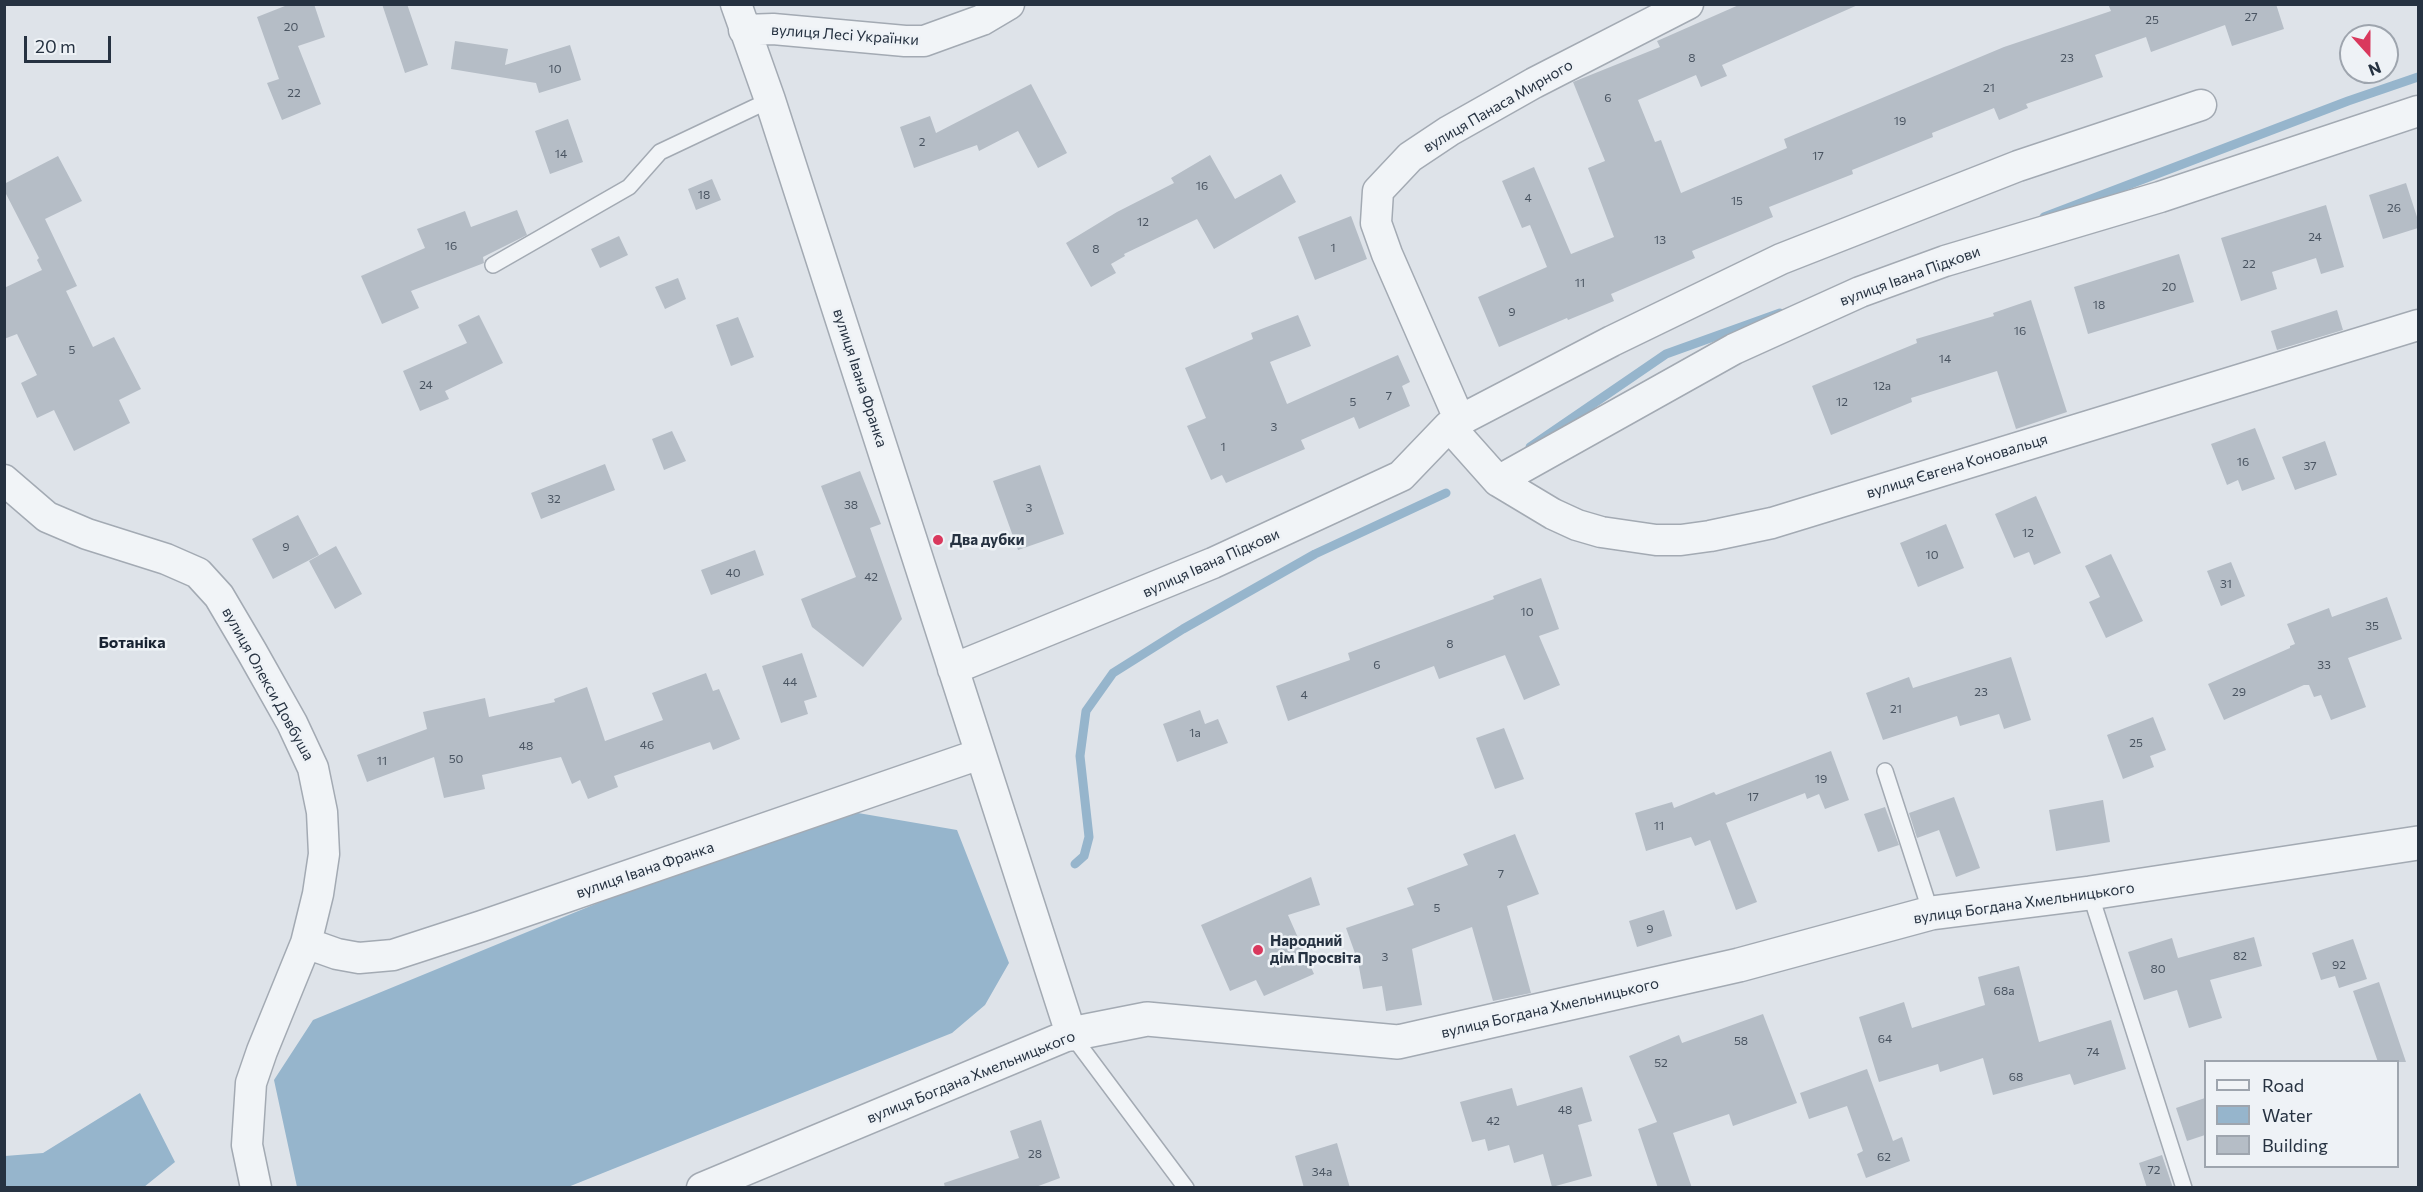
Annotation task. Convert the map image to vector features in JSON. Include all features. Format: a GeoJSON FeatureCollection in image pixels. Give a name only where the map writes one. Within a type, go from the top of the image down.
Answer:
{"type":"FeatureCollection","features":[{"type":"Feature","properties":{"kind":"street","name":"вулиця Лесі Українки"},"geometry":{"type":"LineString","coordinates":[[740,17],[773,29],[924,41],[982,20],[1009,4]]}},
{"type":"Feature","properties":{"kind":"street","name":"вулиця Панаса Мирного"},"geometry":{"type":"LineString","coordinates":[[1455,424],[1376,223],[1378,191],[1410,157],[1449,131],[1534,83],[1688,4]]}},
{"type":"Feature","properties":{"kind":"street","name":"вулиця Івана Франка"},"geometry":{"type":"LineString","coordinates":[[740,17],[770,100],[1071,1034]]}},
{"type":"Feature","properties":{"kind":"street","name":"вулиця Івана Підкови"},"geometry":{"type":"LineString","coordinates":[[953,669],[1213,563],[1401,476],[1455,424],[1612,341],[1781,259],[2018,166],[2201,105]]}},
{"type":"Feature","properties":{"kind":"street","name":"вулиця Івана Підкови"},"geometry":{"type":"LineString","coordinates":[[1498,481],[1734,349],[1860,292],[1945,261],[2160,197],[2418,111]]}},
{"type":"Feature","properties":{"kind":"street","name":"вулиця Євгена Коновальця"},"geometry":{"type":"LineString","coordinates":[[1498,481],[1553,514],[1577,525],[1601,532],[1656,540],[1681,540],[1710,536],[1772,523],[2418,325]]}},
{"type":"Feature","properties":{"kind":"street"},"geometry":{"type":"LineString","coordinates":[[1455,424],[1498,481]]}},
{"type":"Feature","properties":{"kind":"street","name":"вулиця Олекси Довбуша"},"geometry":{"type":"LineString","coordinates":[[4,480],[47,517],[87,534],[166,559],[198,573],[219,596],[292,723],[313,768],[322,812],[324,854],[318,894],[306,943],[251,1083],[247,1145],[256,1188]]}},
{"type":"Feature","properties":{"kind":"street","name":"вулиця Івана Франка"},"geometry":{"type":"LineString","coordinates":[[306,943],[359,958],[393,955],[980,754]]}},
{"type":"Feature","properties":{"kind":"street","name":"вулиця Богдана Хмельницького"},"geometry":{"type":"LineString","coordinates":[[702,1188],[1071,1034],[1147,1019],[1398,1042],[1739,964],[1931,913],[2090,893],[2418,843]]}},
{"type":"Feature","properties":{"kind":"lane"},"geometry":{"type":"LineString","coordinates":[[493,265],[629,187],[660,152],[770,100]]}},
{"type":"Feature","properties":{"kind":"lane"},"geometry":{"type":"LineString","coordinates":[[1885,771],[1931,913]]}},
{"type":"Feature","properties":{"kind":"lane"},"geometry":{"type":"LineString","coordinates":[[2090,893],[2184,1188]]}},
{"type":"Feature","properties":{"kind":"lane"},"geometry":{"type":"LineString","coordinates":[[1071,1034],[1186,1188]]}},
{"type":"Feature","properties":{"kind":"water"},"geometry":{"type":"Polygon","coordinates":[[[829,808],[957,830],[1009,963],[985,1005],[952,1033],[568,1187],[297,1187],[274,1080],[313,1020],[829,808]]]}},
{"type":"Feature","properties":{"kind":"water"},"geometry":{"type":"Polygon","coordinates":[[[140,1093],[175,1162],[144,1187],[5,1187],[5,1156],[43,1153],[140,1093]]]}},
{"type":"Feature","properties":{"kind":"building"},"geometry":{"type":"Polygon","coordinates":[[[290,4],[314,4],[325,37],[298,46],[321,104],[282,120],[267,83],[279,79],[257,17],[290,4]]]}},
{"type":"Feature","properties":{"kind":"building"},"geometry":{"type":"Polygon","coordinates":[[[382,4],[407,4],[428,65],[405,73],[382,4]]]}},
{"type":"Feature","properties":{"kind":"building"},"geometry":{"type":"Polygon","coordinates":[[[1741,4],[1860,4],[1722,65],[1727,76],[1701,87],[1696,75],[1638,100],[1655,142],[1661,140],[1681,193],[1787,148],[1784,139],[2004,47],[2111,11],[2108,4],[2276,4],[2284,29],[2232,46],[2225,25],[2151,52],[2146,37],[2095,55],[2103,77],[2026,104],[2028,108],[1999,120],[1994,108],[1932,133],[1933,137],[1852,170],[1853,174],[1769,207],[1773,217],[1692,251],[1695,258],[1611,294],[1614,301],[1499,347],[1478,297],[1547,267],[1530,225],[1522,228],[1502,181],[1534,167],[1571,254],[1614,237],[1588,168],[1605,161],[1573,82],[1660,47],[1657,41],[1741,4]]]}},
{"type":"Feature","properties":{"kind":"building"},"geometry":{"type":"Polygon","coordinates":[[[455,41],[508,49],[505,65],[570,45],[581,80],[539,93],[536,83],[451,69],[455,41]]]}},
{"type":"Feature","properties":{"kind":"building"},"geometry":{"type":"Polygon","coordinates":[[[1031,84],[1067,153],[1038,168],[1018,131],[979,151],[977,145],[914,168],[900,127],[930,116],[936,133],[1031,84]]]}},
{"type":"Feature","properties":{"kind":"building"},"geometry":{"type":"Polygon","coordinates":[[[568,119],[583,162],[550,174],[535,131],[568,119]]]}},
{"type":"Feature","properties":{"kind":"building"},"geometry":{"type":"Polygon","coordinates":[[[1210,155],[1235,199],[1281,174],[1296,202],[1214,249],[1197,219],[1124,254],[1125,256],[1111,264],[1116,273],[1091,287],[1066,243],[1117,212],[1174,183],[1171,178],[1210,155]]]}},
{"type":"Feature","properties":{"kind":"building"},"geometry":{"type":"Polygon","coordinates":[[[58,156],[82,201],[45,219],[77,286],[66,291],[93,347],[114,337],[141,389],[119,400],[130,423],[74,451],[54,410],[37,418],[21,383],[37,375],[17,334],[4,339],[4,288],[42,270],[37,260],[39,258],[4,190],[4,184],[58,156]]]}},
{"type":"Feature","properties":{"kind":"building"},"geometry":{"type":"Polygon","coordinates":[[[712,179],[721,200],[696,210],[688,189],[712,179]]]}},
{"type":"Feature","properties":{"kind":"building"},"geometry":{"type":"Polygon","coordinates":[[[2406,183],[2418,220],[2418,228],[2383,239],[2369,195],[2406,183]]]}},
{"type":"Feature","properties":{"kind":"building"},"geometry":{"type":"Polygon","coordinates":[[[2326,205],[2344,267],[2321,274],[2316,258],[2272,272],[2277,289],[2241,301],[2221,238],[2326,205]]]}},
{"type":"Feature","properties":{"kind":"building"},"geometry":{"type":"Polygon","coordinates":[[[517,210],[527,235],[483,257],[484,263],[411,291],[419,308],[382,324],[361,276],[425,248],[417,229],[465,211],[471,227],[517,210]]]}},
{"type":"Feature","properties":{"kind":"building"},"geometry":{"type":"Polygon","coordinates":[[[1351,216],[1367,259],[1315,280],[1298,237],[1351,216]]]}},
{"type":"Feature","properties":{"kind":"building"},"geometry":{"type":"Polygon","coordinates":[[[619,236],[628,255],[600,268],[591,249],[619,236]]]}},
{"type":"Feature","properties":{"kind":"building"},"geometry":{"type":"Polygon","coordinates":[[[2179,254],[2194,302],[2088,334],[2074,287],[2179,254]]]}},
{"type":"Feature","properties":{"kind":"building"},"geometry":{"type":"Polygon","coordinates":[[[678,278],[686,299],[665,309],[655,287],[678,278]]]}},
{"type":"Feature","properties":{"kind":"building"},"geometry":{"type":"Polygon","coordinates":[[[2031,300],[2067,412],[2016,429],[1997,371],[1911,398],[1912,402],[1831,435],[1812,386],[1917,343],[1916,339],[1994,316],[1993,313],[2031,300]]]}},
{"type":"Feature","properties":{"kind":"building"},"geometry":{"type":"Polygon","coordinates":[[[2337,310],[2343,330],[2277,350],[2271,331],[2337,310]]]}},
{"type":"Feature","properties":{"kind":"building"},"geometry":{"type":"Polygon","coordinates":[[[479,315],[503,363],[445,391],[449,399],[420,411],[403,371],[467,343],[458,325],[479,315]]]}},
{"type":"Feature","properties":{"kind":"building"},"geometry":{"type":"Polygon","coordinates":[[[1298,315],[1311,346],[1270,362],[1287,404],[1398,355],[1410,382],[1402,386],[1410,406],[1359,429],[1354,417],[1301,440],[1305,449],[1226,483],[1222,475],[1211,480],[1187,426],[1206,418],[1185,368],[1253,339],[1251,333],[1298,315]]]}},
{"type":"Feature","properties":{"kind":"building"},"geometry":{"type":"Polygon","coordinates":[[[738,317],[754,357],[731,366],[716,325],[738,317]]]}},
{"type":"Feature","properties":{"kind":"building"},"geometry":{"type":"Polygon","coordinates":[[[2255,428],[2275,479],[2242,491],[2238,480],[2227,485],[2211,444],[2255,428]]]}},
{"type":"Feature","properties":{"kind":"building"},"geometry":{"type":"Polygon","coordinates":[[[672,431],[686,461],[664,470],[652,439],[672,431]]]}},
{"type":"Feature","properties":{"kind":"building"},"geometry":{"type":"Polygon","coordinates":[[[2325,441],[2337,475],[2295,490],[2282,457],[2325,441]]]}},
{"type":"Feature","properties":{"kind":"building"},"geometry":{"type":"Polygon","coordinates":[[[605,464],[615,490],[541,519],[531,493],[605,464]]]}},
{"type":"Feature","properties":{"kind":"building"},"geometry":{"type":"Polygon","coordinates":[[[1040,465],[1064,534],[1018,550],[993,481],[1040,465]]]}},
{"type":"Feature","properties":{"kind":"building"},"geometry":{"type":"Polygon","coordinates":[[[860,471],[881,524],[870,528],[902,619],[863,667],[812,627],[801,599],[856,577],[821,486],[860,471]]]}},
{"type":"Feature","properties":{"kind":"building"},"geometry":{"type":"Polygon","coordinates":[[[2036,496],[2061,553],[2034,565],[2029,552],[2014,558],[1995,514],[2036,496]]]}},
{"type":"Feature","properties":{"kind":"building"},"geometry":{"type":"Polygon","coordinates":[[[298,515],[319,555],[273,579],[252,539],[298,515]]]}},
{"type":"Feature","properties":{"kind":"building"},"geometry":{"type":"Polygon","coordinates":[[[1946,524],[1964,568],[1918,587],[1900,543],[1946,524]]]}},
{"type":"Feature","properties":{"kind":"building"},"geometry":{"type":"Polygon","coordinates":[[[336,546],[362,594],[335,609],[309,561],[336,546]]]}},
{"type":"Feature","properties":{"kind":"building"},"geometry":{"type":"Polygon","coordinates":[[[755,550],[764,575],[711,595],[701,570],[755,550]]]}},
{"type":"Feature","properties":{"kind":"building"},"geometry":{"type":"Polygon","coordinates":[[[2111,554],[2143,621],[2106,638],[2089,602],[2100,597],[2085,566],[2111,554]]]}},
{"type":"Feature","properties":{"kind":"building"},"geometry":{"type":"Polygon","coordinates":[[[2231,562],[2245,596],[2221,606],[2207,571],[2231,562]]]}},
{"type":"Feature","properties":{"kind":"building"},"geometry":{"type":"Polygon","coordinates":[[[1541,578],[1559,629],[1539,636],[1560,685],[1524,700],[1505,655],[1439,679],[1434,666],[1288,721],[1276,686],[1350,660],[1348,653],[1494,599],[1493,596],[1541,578]]]}},
{"type":"Feature","properties":{"kind":"building"},"geometry":{"type":"Polygon","coordinates":[[[2387,597],[2402,639],[2348,658],[2366,707],[2331,720],[2321,695],[2314,697],[2309,685],[2304,685],[2224,720],[2208,684],[2290,648],[2295,644],[2287,624],[2329,608],[2332,617],[2387,597]]]}},
{"type":"Feature","properties":{"kind":"building"},"geometry":{"type":"Polygon","coordinates":[[[802,653],[817,697],[804,701],[808,714],[781,723],[762,666],[802,653]]]}},
{"type":"Feature","properties":{"kind":"building"},"geometry":{"type":"Polygon","coordinates":[[[2011,657],[2031,720],[2004,729],[1999,714],[1960,726],[1957,716],[1883,740],[1866,693],[1909,677],[1913,688],[2011,657]]]}},
{"type":"Feature","properties":{"kind":"building"},"geometry":{"type":"Polygon","coordinates":[[[706,673],[713,691],[719,689],[740,739],[713,750],[710,742],[614,776],[618,787],[588,799],[580,780],[572,784],[561,757],[482,775],[485,789],[444,798],[434,757],[367,782],[357,755],[427,729],[423,712],[485,698],[489,717],[555,702],[554,699],[587,687],[605,741],[663,720],[652,693],[706,673]]]}},
{"type":"Feature","properties":{"kind":"building"},"geometry":{"type":"Polygon","coordinates":[[[1200,710],[1205,724],[1218,719],[1228,743],[1177,762],[1163,724],[1200,710]]]}},
{"type":"Feature","properties":{"kind":"building"},"geometry":{"type":"Polygon","coordinates":[[[2153,717],[2166,750],[2150,756],[2154,767],[2123,779],[2107,735],[2153,717]]]}},
{"type":"Feature","properties":{"kind":"building"},"geometry":{"type":"Polygon","coordinates":[[[1504,728],[1524,779],[1495,789],[1476,738],[1504,728]]]}},
{"type":"Feature","properties":{"kind":"building"},"geometry":{"type":"Polygon","coordinates":[[[1831,751],[1849,800],[1825,809],[1819,794],[1807,799],[1805,793],[1726,823],[1757,902],[1736,910],[1710,840],[1695,846],[1691,837],[1646,851],[1635,813],[1672,802],[1674,808],[1714,792],[1716,795],[1831,751]]]}},
{"type":"Feature","properties":{"kind":"building"},"geometry":{"type":"Polygon","coordinates":[[[1954,797],[1980,868],[1956,877],[1939,830],[1917,838],[1909,813],[1954,797]]]}},
{"type":"Feature","properties":{"kind":"building"},"geometry":{"type":"Polygon","coordinates":[[[2103,800],[2110,842],[2056,851],[2049,810],[2103,800]]]}},
{"type":"Feature","properties":{"kind":"building"},"geometry":{"type":"Polygon","coordinates":[[[1885,807],[1899,845],[1878,852],[1864,814],[1885,807]]]}},
{"type":"Feature","properties":{"kind":"building"},"geometry":{"type":"Polygon","coordinates":[[[1515,834],[1539,894],[1507,906],[1531,993],[1493,1001],[1472,927],[1412,949],[1422,1005],[1386,1011],[1382,986],[1363,989],[1357,956],[1346,928],[1414,905],[1407,888],[1468,865],[1463,854],[1515,834]]]}},
{"type":"Feature","properties":{"kind":"building","name":"Народний дім Просвіта"},"geometry":{"type":"Polygon","coordinates":[[[1311,877],[1320,905],[1288,915],[1314,974],[1264,996],[1256,980],[1230,991],[1201,925],[1311,877]]]}},
{"type":"Feature","properties":{"kind":"building"},"geometry":{"type":"Polygon","coordinates":[[[1664,910],[1672,936],[1637,947],[1629,921],[1664,910]]]}},
{"type":"Feature","properties":{"kind":"building"},"geometry":{"type":"Polygon","coordinates":[[[2254,937],[2262,966],[2210,980],[2222,1018],[2189,1028],[2177,990],[2144,1000],[2128,952],[2172,938],[2178,958],[2254,937]]]}},
{"type":"Feature","properties":{"kind":"building"},"geometry":{"type":"Polygon","coordinates":[[[2353,939],[2367,979],[2339,988],[2335,976],[2321,980],[2312,953],[2353,939]]]}},
{"type":"Feature","properties":{"kind":"building"},"geometry":{"type":"Polygon","coordinates":[[[2019,966],[2039,1042],[2111,1020],[2126,1069],[2074,1085],[2070,1074],[1993,1095],[1983,1058],[1940,1072],[1938,1064],[1879,1082],[1859,1017],[1904,1002],[1912,1028],[1985,1005],[1978,977],[2019,966]]]}},
{"type":"Feature","properties":{"kind":"building"},"geometry":{"type":"Polygon","coordinates":[[[2379,982],[2406,1062],[2377,1060],[2353,991],[2379,982]]]}},
{"type":"Feature","properties":{"kind":"building"},"geometry":{"type":"Polygon","coordinates":[[[1763,1014],[1797,1103],[1733,1126],[1729,1114],[1673,1133],[1692,1188],[1658,1188],[1638,1129],[1657,1122],[1629,1056],[1679,1035],[1682,1043],[1763,1014]]]}},
{"type":"Feature","properties":{"kind":"building"},"geometry":{"type":"Polygon","coordinates":[[[1867,1069],[1893,1141],[1902,1137],[1910,1161],[1866,1178],[1857,1154],[1863,1151],[1847,1106],[1809,1119],[1800,1093],[1867,1069]]]}},
{"type":"Feature","properties":{"kind":"building"},"geometry":{"type":"Polygon","coordinates":[[[1582,1087],[1592,1121],[1578,1125],[1592,1176],[1552,1187],[1543,1154],[1514,1163],[1509,1145],[1488,1151],[1485,1139],[1472,1142],[1460,1102],[1512,1088],[1517,1106],[1582,1087]]]}},
{"type":"Feature","properties":{"kind":"building"},"geometry":{"type":"Polygon","coordinates":[[[2204,1098],[2204,1135],[2187,1141],[2176,1108],[2204,1098]]]}},
{"type":"Feature","properties":{"kind":"building"},"geometry":{"type":"Polygon","coordinates":[[[1041,1120],[1060,1178],[1033,1188],[945,1188],[944,1183],[1019,1158],[1010,1131],[1041,1120]]]}},
{"type":"Feature","properties":{"kind":"building"},"geometry":{"type":"Polygon","coordinates":[[[1337,1143],[1350,1188],[1304,1188],[1295,1156],[1337,1143]]]}},
{"type":"Feature","properties":{"kind":"building"},"geometry":{"type":"Polygon","coordinates":[[[2162,1155],[2173,1188],[2147,1188],[2139,1163],[2162,1155]]]}},
{"type":"Feature","properties":{"kind":"waterway"},"geometry":{"type":"LineString","coordinates":[[2044,217],[2348,101],[2418,77]]}},
{"type":"Feature","properties":{"kind":"waterway"},"geometry":{"type":"LineString","coordinates":[[1530,447],[1666,354],[1780,313]]}},
{"type":"Feature","properties":{"kind":"waterway"},"geometry":{"type":"LineString","coordinates":[[1075,864],[1084,856],[1089,837],[1080,756],[1086,711],[1113,673],[1183,629],[1315,554],[1446,493]]}},
{"type":"Feature","properties":{"kind":"place","name":"Два дубки"},"geometry":{"type":"Point","coordinates":[938,540]}},
{"type":"Feature","properties":{"kind":"place","name":"Народний дім Просвіта"},"geometry":{"type":"Point","coordinates":[1258,950]}},
{"type":"Feature","properties":{"kind":"district","name":"Ботаніка"},"geometry":{"type":"Point","coordinates":[132,643]}}]}
